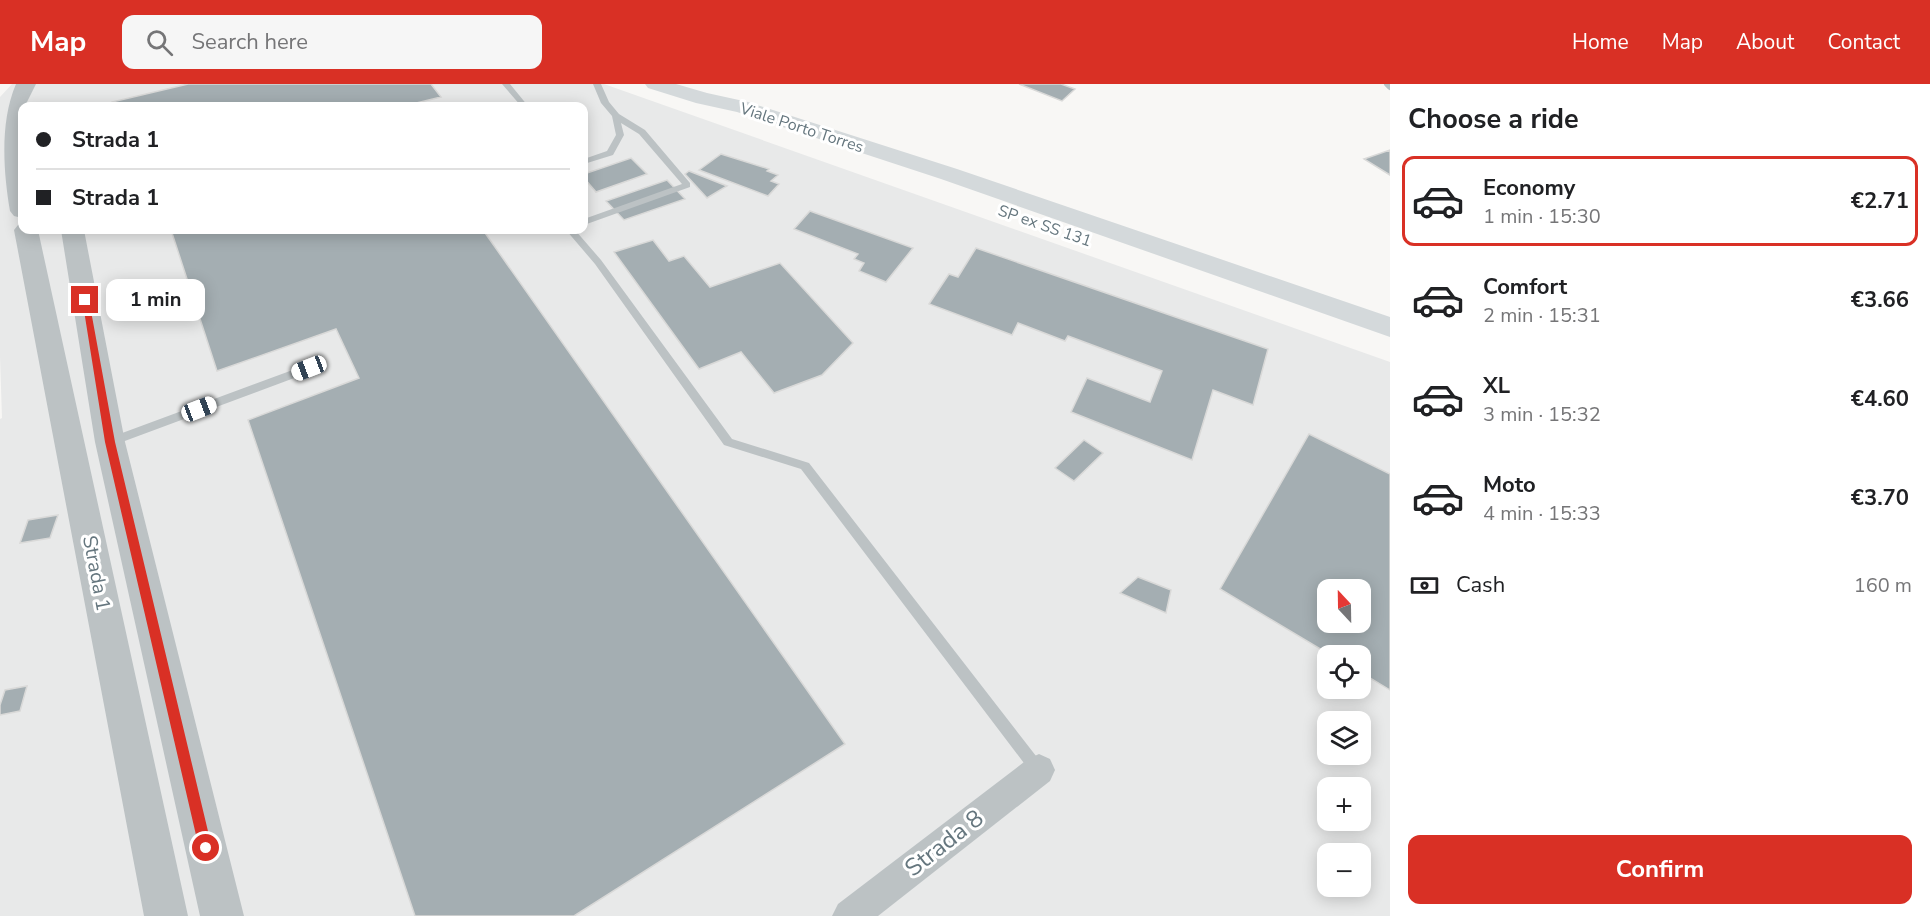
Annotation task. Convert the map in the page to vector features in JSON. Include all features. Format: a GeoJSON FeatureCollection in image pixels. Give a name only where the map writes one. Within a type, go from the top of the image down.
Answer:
{"type":"FeatureCollection","features":[{"type":"Feature","properties":{"kind":"main road","name":"Viale Porto Torres"},"geometry":{"type":"LineString","coordinates":[[655,84],[703,99],[741,106],[949,174]]}},
{"type":"Feature","properties":{"kind":"main road"},"geometry":{"type":"LineString","coordinates":[[735,84],[857,126],[912,151],[949,174]]}},
{"type":"Feature","properties":{"kind":"main road","name":"SP ex SS 131"},"geometry":{"type":"LineString","coordinates":[[703,99],[726,115],[753,125],[1390,342]]}},
{"type":"Feature","properties":{"kind":"main road","name":"SP ex SS 131"},"geometry":{"type":"LineString","coordinates":[[949,174],[1390,327]]}},
{"type":"Feature","properties":{"kind":"street"},"geometry":{"type":"LineString","coordinates":[[18,189],[7,129],[12,107],[22,88],[34,89]]}},
{"type":"Feature","properties":{"kind":"street","name":"Strada 1"},"geometry":{"type":"LineString","coordinates":[[27,234],[166,916]]}},
{"type":"Feature","properties":{"kind":"street","name":"Strada 1"},"geometry":{"type":"LineString","coordinates":[[73,234],[110,442],[222,916]]}},
{"type":"Feature","properties":{"kind":"street","name":"Strada 8"},"geometry":{"type":"LineString","coordinates":[[850,916],[1039,770]]}},
{"type":"Feature","properties":{"kind":"lane"},"geometry":{"type":"LineString","coordinates":[[506,84],[522,102]]}},
{"type":"Feature","properties":{"kind":"lane"},"geometry":{"type":"LineString","coordinates":[[588,221],[687,185],[642,132],[616,117],[605,103],[597,84]]}},
{"type":"Feature","properties":{"kind":"lane"},"geometry":{"type":"LineString","coordinates":[[588,161],[610,153],[620,135],[616,117]]}},
{"type":"Feature","properties":{"kind":"lane"},"geometry":{"type":"LineString","coordinates":[[574,234],[598,262],[728,442],[805,466],[1039,770]]}},
{"type":"Feature","properties":{"kind":"lane"},"geometry":{"type":"LineString","coordinates":[[110,442],[309,368]]}},
{"type":"Feature","properties":{"kind":"shaded area"},"geometry":{"type":"Polygon","coordinates":[[[12,84],[604,84],[1390,362],[1390,916],[0,916],[0,419],[2,418],[0,97],[12,84]]]}},
{"type":"Feature","properties":{"kind":"building"},"geometry":{"type":"Polygon","coordinates":[[[188,84],[431,84],[441,97],[420,102],[112,102],[188,84]]]}},
{"type":"Feature","properties":{"kind":"building"},"geometry":{"type":"Polygon","coordinates":[[[1019,84],[1061,84],[1075,89],[1062,101],[1019,84]]]}},
{"type":"Feature","properties":{"kind":"building"},"geometry":{"type":"Polygon","coordinates":[[[1390,150],[1390,175],[1364,159],[1390,150]]]}},
{"type":"Feature","properties":{"kind":"building"},"geometry":{"type":"Polygon","coordinates":[[[721,154],[769,169],[767,171],[778,175],[771,181],[779,184],[768,196],[699,170],[721,154]]]}},
{"type":"Feature","properties":{"kind":"building"},"geometry":{"type":"Polygon","coordinates":[[[631,158],[647,174],[596,192],[588,183],[588,173],[631,158]]]}},
{"type":"Feature","properties":{"kind":"building"},"geometry":{"type":"Polygon","coordinates":[[[689,171],[727,186],[707,198],[685,174],[689,171]]]}},
{"type":"Feature","properties":{"kind":"building"},"geometry":{"type":"Polygon","coordinates":[[[667,180],[685,199],[624,220],[606,201],[667,180]]]}},
{"type":"Feature","properties":{"kind":"building"},"geometry":{"type":"Polygon","coordinates":[[[810,211],[913,248],[886,282],[859,271],[864,263],[854,259],[858,254],[794,229],[810,211]]]}},
{"type":"Feature","properties":{"kind":"building"},"geometry":{"type":"Polygon","coordinates":[[[172,234],[486,234],[845,744],[574,916],[415,916],[248,420],[359,378],[336,329],[217,371],[172,234]]]}},
{"type":"Feature","properties":{"kind":"building"},"geometry":{"type":"Polygon","coordinates":[[[653,240],[669,261],[684,256],[710,287],[780,263],[853,343],[822,375],[774,393],[741,352],[699,369],[614,252],[653,240]]]}},
{"type":"Feature","properties":{"kind":"building"},"geometry":{"type":"Polygon","coordinates":[[[976,248],[1268,349],[1253,405],[1213,390],[1192,460],[1071,412],[1087,378],[1150,402],[1162,371],[1068,336],[1065,341],[1018,323],[1012,335],[929,304],[949,274],[958,277],[976,248]]]}},
{"type":"Feature","properties":{"kind":"building"},"geometry":{"type":"Polygon","coordinates":[[[1309,434],[1390,474],[1390,690],[1371,679],[1371,645],[1317,645],[1317,647],[1220,589],[1309,434]]]}},
{"type":"Feature","properties":{"kind":"building"},"geometry":{"type":"Polygon","coordinates":[[[1084,440],[1103,453],[1074,481],[1055,468],[1084,440]]]}},
{"type":"Feature","properties":{"kind":"building"},"geometry":{"type":"Polygon","coordinates":[[[58,515],[50,538],[20,543],[28,520],[58,515]]]}},
{"type":"Feature","properties":{"kind":"building"},"geometry":{"type":"Polygon","coordinates":[[[1138,577],[1171,590],[1166,613],[1120,593],[1138,577]]]}},
{"type":"Feature","properties":{"kind":"building"},"geometry":{"type":"Polygon","coordinates":[[[27,686],[20,711],[0,715],[0,705],[5,690],[27,686]]]}},
{"type":"Feature","properties":{"kind":"waterway"},"geometry":{"type":"LineString","coordinates":[[1387,84],[1390,87]]}},
{"type":"Feature","properties":{"kind":"route"},"geometry":{"type":"LineString","coordinates":[[85,300],[110,442],[206,848]]}}]}
